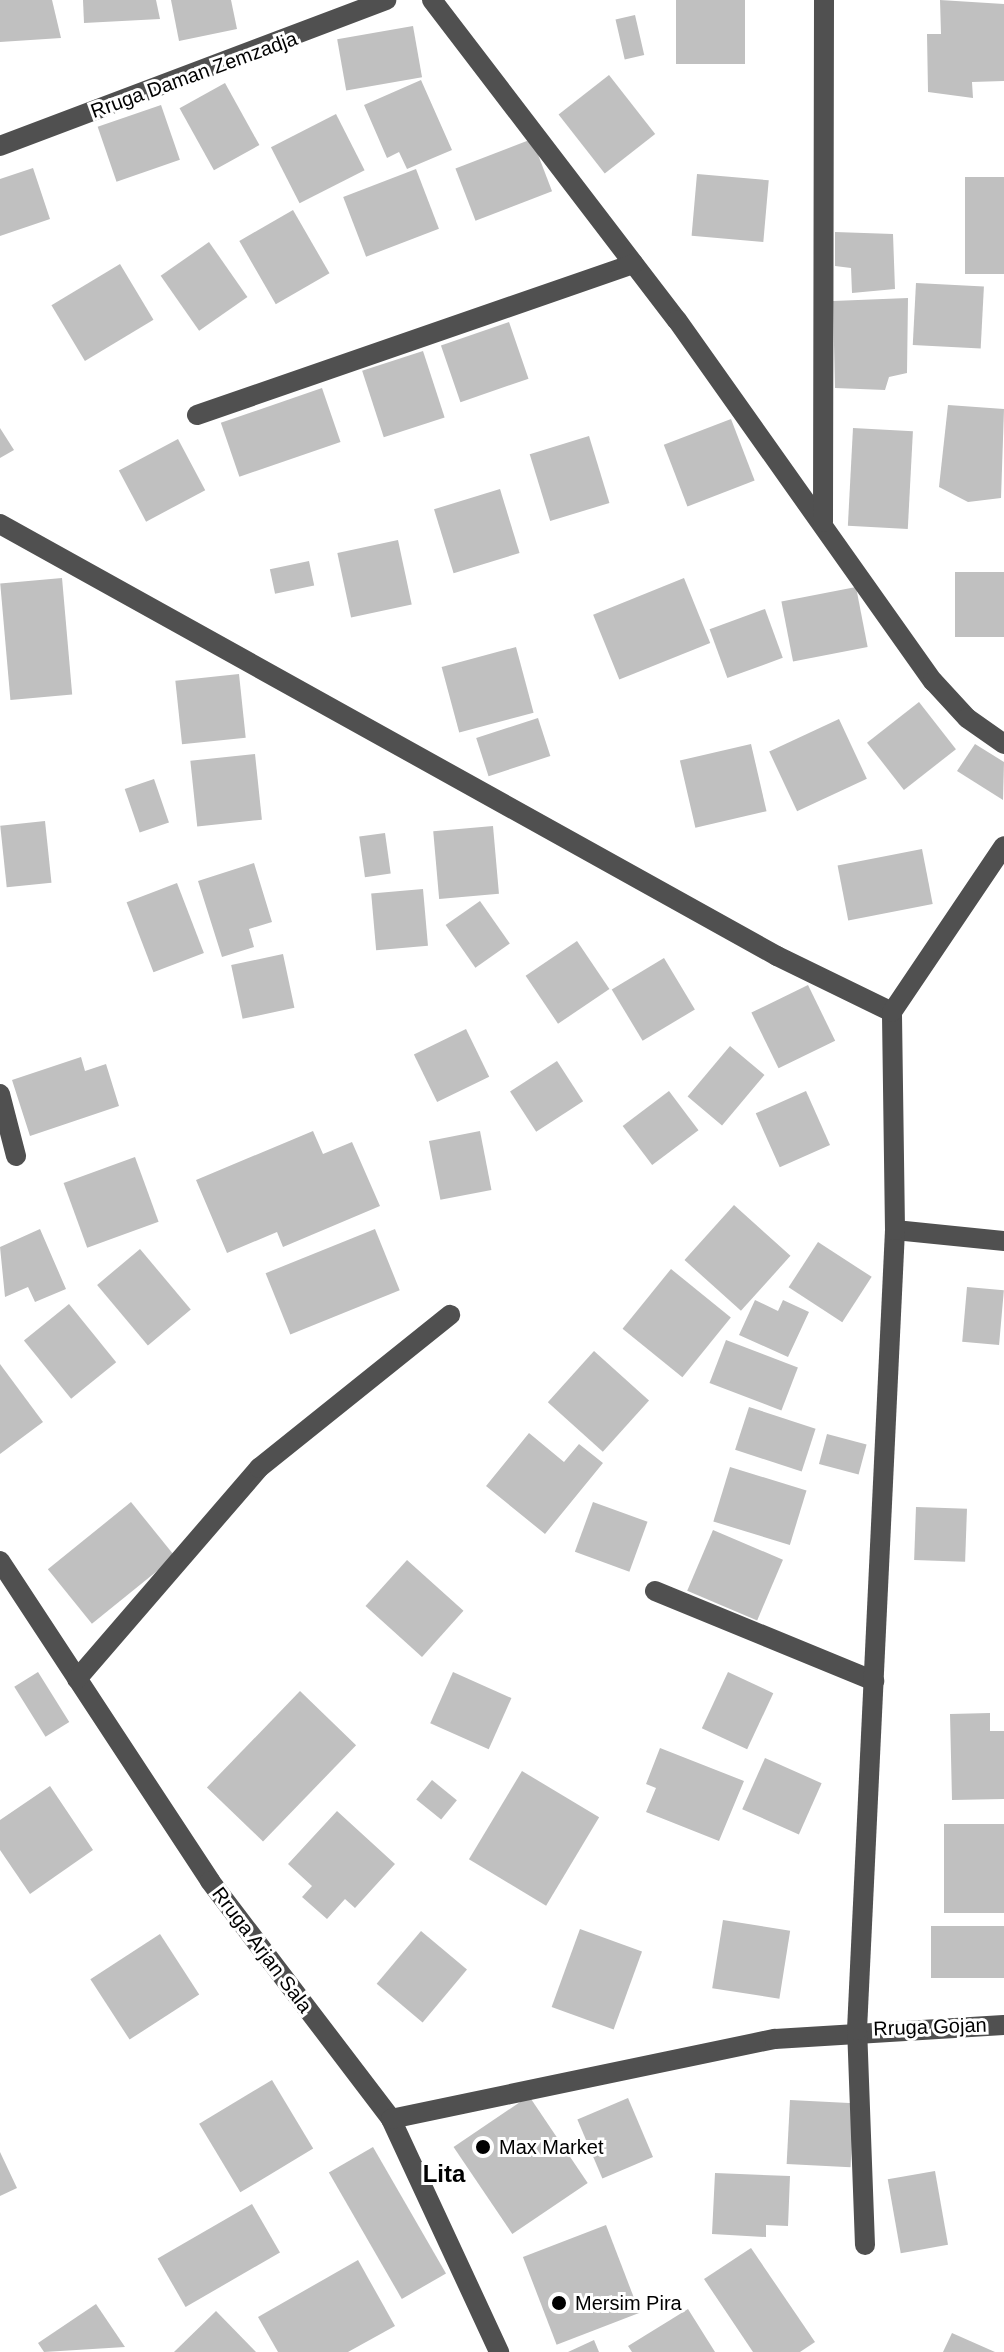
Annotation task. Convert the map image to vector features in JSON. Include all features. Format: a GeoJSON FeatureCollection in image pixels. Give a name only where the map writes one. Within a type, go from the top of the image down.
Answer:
{"type":"FeatureCollection","features":[{"type":"Feature","properties":{"kind":"street","name":"Rruga Daman Zemzadja"},"geometry":{"type":"LineString","coordinates":[[0,146],[386,0]]}},
{"type":"Feature","properties":{"kind":"street"},"geometry":{"type":"LineString","coordinates":[[432,0],[634,264],[823,522],[933,681],[967,718],[1004,744]]}},
{"type":"Feature","properties":{"kind":"street"},"geometry":{"type":"LineString","coordinates":[[823,522],[824,0]]}},
{"type":"Feature","properties":{"kind":"street"},"geometry":{"type":"LineString","coordinates":[[197,415],[634,264]]}},
{"type":"Feature","properties":{"kind":"street"},"geometry":{"type":"LineString","coordinates":[[0,524],[777,956],[892,1012]]}},
{"type":"Feature","properties":{"kind":"street"},"geometry":{"type":"LineString","coordinates":[[865,2245],[857,2030],[895,1230],[892,1012],[1004,846]]}},
{"type":"Feature","properties":{"kind":"street"},"geometry":{"type":"LineString","coordinates":[[0,1094],[16,1156]]}},
{"type":"Feature","properties":{"kind":"street"},"geometry":{"type":"LineString","coordinates":[[895,1230],[1004,1241]]}},
{"type":"Feature","properties":{"kind":"street"},"geometry":{"type":"LineString","coordinates":[[77,1679],[259,1468],[450,1315]]}},
{"type":"Feature","properties":{"kind":"street","name":"Rruga Arjan Sala"},"geometry":{"type":"LineString","coordinates":[[0,1561],[210,1881],[391,2119],[499,2352]]}},
{"type":"Feature","properties":{"kind":"street"},"geometry":{"type":"LineString","coordinates":[[655,1591],[874,1681]]}},
{"type":"Feature","properties":{"kind":"street","name":"Rruga Gojan"},"geometry":{"type":"LineString","coordinates":[[391,2119],[675,2057],[857,2030],[1004,2025]]}},
{"type":"Feature","properties":{"kind":"building"},"geometry":{"type":"Polygon","coordinates":[[[0,0],[52,0],[61,38],[0,42],[0,0]]]}},
{"type":"Feature","properties":{"kind":"building"},"geometry":{"type":"Polygon","coordinates":[[[83,0],[156,0],[160,19],[84,23],[83,0]]]}},
{"type":"Feature","properties":{"kind":"building"},"geometry":{"type":"Polygon","coordinates":[[[171,0],[231,0],[237,29],[179,41],[171,0]]]}},
{"type":"Feature","properties":{"kind":"building"},"geometry":{"type":"Polygon","coordinates":[[[676,0],[745,0],[745,64],[676,64],[676,0]]]}},
{"type":"Feature","properties":{"kind":"building"},"geometry":{"type":"Polygon","coordinates":[[[940,0],[1004,4],[1004,81],[972,82],[973,98],[928,92],[927,34],[941,34],[940,0]]]}},
{"type":"Feature","properties":{"kind":"building"},"geometry":{"type":"Polygon","coordinates":[[[635,15],[644,55],[625,59],[616,19],[635,15]]]}},
{"type":"Feature","properties":{"kind":"building"},"geometry":{"type":"Polygon","coordinates":[[[413,26],[422,77],[346,91],[337,39],[413,26]]]}},
{"type":"Feature","properties":{"kind":"building"},"geometry":{"type":"Polygon","coordinates":[[[609,75],[655,134],[605,174],[559,114],[609,75]]]}},
{"type":"Feature","properties":{"kind":"building"},"geometry":{"type":"Polygon","coordinates":[[[421,80],[452,150],[407,169],[399,152],[387,158],[364,105],[421,80]]]}},
{"type":"Feature","properties":{"kind":"building"},"geometry":{"type":"Polygon","coordinates":[[[225,83],[259,145],[214,170],[180,108],[225,83]]]}},
{"type":"Feature","properties":{"kind":"building"},"geometry":{"type":"Polygon","coordinates":[[[161,105],[180,160],[117,182],[98,127],[161,105]]]}},
{"type":"Feature","properties":{"kind":"building"},"geometry":{"type":"Polygon","coordinates":[[[336,114],[365,170],[300,203],[271,147],[336,114]]]}},
{"type":"Feature","properties":{"kind":"building"},"geometry":{"type":"Polygon","coordinates":[[[532,139],[552,191],[476,221],[455,168],[532,139]]]}},
{"type":"Feature","properties":{"kind":"building"},"geometry":{"type":"Polygon","coordinates":[[[33,168],[50,219],[0,236],[0,179],[33,168]]]}},
{"type":"Feature","properties":{"kind":"building"},"geometry":{"type":"Polygon","coordinates":[[[416,169],[439,229],[366,257],[343,197],[416,169]]]}},
{"type":"Feature","properties":{"kind":"building"},"geometry":{"type":"Polygon","coordinates":[[[697,174],[769,180],[763,242],[692,236],[697,174]]]}},
{"type":"Feature","properties":{"kind":"building"},"geometry":{"type":"Polygon","coordinates":[[[965,177],[1004,177],[1004,274],[965,274],[965,177]]]}},
{"type":"Feature","properties":{"kind":"building"},"geometry":{"type":"Polygon","coordinates":[[[293,210],[330,273],[276,304],[239,241],[293,210]]]}},
{"type":"Feature","properties":{"kind":"building"},"geometry":{"type":"Polygon","coordinates":[[[835,232],[893,234],[895,289],[852,293],[851,268],[835,266],[835,232]]]}},
{"type":"Feature","properties":{"kind":"building"},"geometry":{"type":"Polygon","coordinates":[[[209,242],[247,297],[199,331],[161,276],[209,242]]]}},
{"type":"Feature","properties":{"kind":"building"},"geometry":{"type":"Polygon","coordinates":[[[120,264],[153,320],[85,361],[51,305],[120,264]]]}},
{"type":"Feature","properties":{"kind":"building"},"geometry":{"type":"Polygon","coordinates":[[[916,283],[984,287],[981,348],[913,345],[916,283]]]}},
{"type":"Feature","properties":{"kind":"building"},"geometry":{"type":"Polygon","coordinates":[[[908,298],[907,373],[889,377],[885,390],[835,388],[833,301],[908,298]]]}},
{"type":"Feature","properties":{"kind":"building"},"geometry":{"type":"Polygon","coordinates":[[[509,322],[529,379],[460,402],[441,345],[509,322]]]}},
{"type":"Feature","properties":{"kind":"building"},"geometry":{"type":"Polygon","coordinates":[[[423,351],[445,418],[384,437],[362,371],[423,351]]]}},
{"type":"Feature","properties":{"kind":"building"},"geometry":{"type":"Polygon","coordinates":[[[322,388],[341,442],[239,477],[221,423],[322,388]]]}},
{"type":"Feature","properties":{"kind":"building"},"geometry":{"type":"Polygon","coordinates":[[[948,405],[1004,409],[1001,498],[968,502],[939,487],[948,405]]]}},
{"type":"Feature","properties":{"kind":"building"},"geometry":{"type":"Polygon","coordinates":[[[731,419],[755,481],[687,506],[664,445],[731,419]]]}},
{"type":"Feature","properties":{"kind":"building"},"geometry":{"type":"Polygon","coordinates":[[[0,428],[14,450],[0,458],[0,428]]]}},
{"type":"Feature","properties":{"kind":"building"},"geometry":{"type":"Polygon","coordinates":[[[853,428],[913,431],[908,529],[848,526],[853,428]]]}},
{"type":"Feature","properties":{"kind":"building"},"geometry":{"type":"Polygon","coordinates":[[[589,436],[609,503],[550,521],[530,454],[589,436]]]}},
{"type":"Feature","properties":{"kind":"building"},"geometry":{"type":"Polygon","coordinates":[[[178,439],[205,490],[146,522],[119,470],[178,439]]]}},
{"type":"Feature","properties":{"kind":"building"},"geometry":{"type":"Polygon","coordinates":[[[500,489],[520,553],[454,573],[434,509],[500,489]]]}},
{"type":"Feature","properties":{"kind":"building"},"geometry":{"type":"Polygon","coordinates":[[[398,540],[412,605],[351,617],[337,553],[398,540]]]}},
{"type":"Feature","properties":{"kind":"building"},"geometry":{"type":"Polygon","coordinates":[[[309,561],[314,585],[275,594],[270,569],[309,561]]]}},
{"type":"Feature","properties":{"kind":"building"},"geometry":{"type":"Polygon","coordinates":[[[955,572],[1004,572],[1004,637],[955,637],[955,572]]]}},
{"type":"Feature","properties":{"kind":"building"},"geometry":{"type":"Polygon","coordinates":[[[62,578],[72,695],[10,700],[0,583],[62,578]]]}},
{"type":"Feature","properties":{"kind":"building"},"geometry":{"type":"Polygon","coordinates":[[[684,578],[710,643],[619,680],[593,615],[684,578]]]}},
{"type":"Feature","properties":{"kind":"building"},"geometry":{"type":"Polygon","coordinates":[[[856,587],[868,647],[793,661],[781,602],[856,587]]]}},
{"type":"Feature","properties":{"kind":"building"},"geometry":{"type":"Polygon","coordinates":[[[765,609],[783,658],[727,678],[710,629],[765,609]]]}},
{"type":"Feature","properties":{"kind":"building"},"geometry":{"type":"Polygon","coordinates":[[[516,647],[534,713],[459,733],[442,667],[516,647]]]}},
{"type":"Feature","properties":{"kind":"building"},"geometry":{"type":"Polygon","coordinates":[[[239,674],[246,738],[182,744],[175,681],[239,674]]]}},
{"type":"Feature","properties":{"kind":"building"},"geometry":{"type":"Polygon","coordinates":[[[919,702],[956,749],[904,790],[867,743],[919,702]]]}},
{"type":"Feature","properties":{"kind":"building"},"geometry":{"type":"Polygon","coordinates":[[[538,718],[550,756],[489,776],[476,738],[538,718]]]}},
{"type":"Feature","properties":{"kind":"building"},"geometry":{"type":"Polygon","coordinates":[[[839,719],[867,779],[797,811],[769,752],[839,719]]]}},
{"type":"Feature","properties":{"kind":"building"},"geometry":{"type":"Polygon","coordinates":[[[751,744],[767,811],[695,828],[680,760],[751,744]]]}},
{"type":"Feature","properties":{"kind":"building"},"geometry":{"type":"Polygon","coordinates":[[[975,744],[1004,762],[1003,800],[957,771],[975,744]]]}},
{"type":"Feature","properties":{"kind":"building"},"geometry":{"type":"Polygon","coordinates":[[[255,754],[262,820],[197,826],[190,761],[255,754]]]}},
{"type":"Feature","properties":{"kind":"building"},"geometry":{"type":"Polygon","coordinates":[[[154,779],[169,822],[140,833],[125,789],[154,779]]]}},
{"type":"Feature","properties":{"kind":"building"},"geometry":{"type":"Polygon","coordinates":[[[45,821],[51,883],[7,887],[0,826],[45,821]]]}},
{"type":"Feature","properties":{"kind":"building"},"geometry":{"type":"Polygon","coordinates":[[[493,826],[499,894],[439,899],[433,831],[493,826]]]}},
{"type":"Feature","properties":{"kind":"building"},"geometry":{"type":"Polygon","coordinates":[[[385,833],[391,874],[365,877],[359,837],[385,833]]]}},
{"type":"Feature","properties":{"kind":"building"},"geometry":{"type":"Polygon","coordinates":[[[922,849],[933,904],[848,920],[838,865],[922,849]]]}},
{"type":"Feature","properties":{"kind":"building"},"geometry":{"type":"Polygon","coordinates":[[[254,863],[272,922],[249,929],[254,947],[222,957],[198,881],[254,863]]]}},
{"type":"Feature","properties":{"kind":"building"},"geometry":{"type":"Polygon","coordinates":[[[177,883],[204,953],[153,972],[127,902],[177,883]]]}},
{"type":"Feature","properties":{"kind":"building"},"geometry":{"type":"Polygon","coordinates":[[[423,889],[428,946],[376,950],[371,894],[423,889]]]}},
{"type":"Feature","properties":{"kind":"building"},"geometry":{"type":"Polygon","coordinates":[[[480,901],[510,944],[475,968],[446,925],[480,901]]]}},
{"type":"Feature","properties":{"kind":"building"},"geometry":{"type":"Polygon","coordinates":[[[577,941],[609,989],[558,1024],[526,976],[577,941]]]}},
{"type":"Feature","properties":{"kind":"building"},"geometry":{"type":"Polygon","coordinates":[[[283,954],[294,1008],[243,1019],[231,965],[283,954]]]}},
{"type":"Feature","properties":{"kind":"building"},"geometry":{"type":"Polygon","coordinates":[[[664,958],[695,1009],[643,1041],[612,989],[664,958]]]}},
{"type":"Feature","properties":{"kind":"building"},"geometry":{"type":"Polygon","coordinates":[[[808,985],[835,1041],[779,1068],[751,1013],[808,985]]]}},
{"type":"Feature","properties":{"kind":"building"},"geometry":{"type":"Polygon","coordinates":[[[466,1029],[489,1077],[437,1102],[414,1054],[466,1029]]]}},
{"type":"Feature","properties":{"kind":"building"},"geometry":{"type":"Polygon","coordinates":[[[730,1046],[764,1075],[722,1125],[688,1097],[730,1046]]]}},
{"type":"Feature","properties":{"kind":"building"},"geometry":{"type":"Polygon","coordinates":[[[81,1057],[85,1071],[106,1064],[119,1106],[30,1136],[12,1080],[81,1057]]]}},
{"type":"Feature","properties":{"kind":"building"},"geometry":{"type":"Polygon","coordinates":[[[557,1061],[583,1101],[536,1132],[510,1091],[557,1061]]]}},
{"type":"Feature","properties":{"kind":"building"},"geometry":{"type":"Polygon","coordinates":[[[669,1091],[698,1130],[652,1165],[623,1126],[669,1091]]]}},
{"type":"Feature","properties":{"kind":"building"},"geometry":{"type":"Polygon","coordinates":[[[806,1091],[830,1145],[780,1167],[756,1113],[806,1091]]]}},
{"type":"Feature","properties":{"kind":"building"},"geometry":{"type":"Polygon","coordinates":[[[313,1131],[323,1154],[352,1142],[380,1206],[283,1247],[277,1232],[227,1253],[196,1180],[313,1131]]]}},
{"type":"Feature","properties":{"kind":"building"},"geometry":{"type":"Polygon","coordinates":[[[480,1131],[491,1190],[440,1200],[429,1141],[480,1131]]]}},
{"type":"Feature","properties":{"kind":"building"},"geometry":{"type":"Polygon","coordinates":[[[135,1157],[159,1222],[87,1248],[64,1183],[135,1157]]]}},
{"type":"Feature","properties":{"kind":"building"},"geometry":{"type":"Polygon","coordinates":[[[734,1205],[790,1256],[741,1311],[684,1260],[734,1205]]]}},
{"type":"Feature","properties":{"kind":"building"},"geometry":{"type":"Polygon","coordinates":[[[40,1229],[66,1289],[35,1302],[28,1287],[5,1297],[0,1247],[40,1229]]]}},
{"type":"Feature","properties":{"kind":"building"},"geometry":{"type":"Polygon","coordinates":[[[375,1229],[400,1290],[290,1334],[266,1273],[375,1229]]]}},
{"type":"Feature","properties":{"kind":"building"},"geometry":{"type":"Polygon","coordinates":[[[818,1242],[872,1277],[842,1322],[789,1287],[818,1242]]]}},
{"type":"Feature","properties":{"kind":"building"},"geometry":{"type":"Polygon","coordinates":[[[140,1249],[191,1310],[148,1346],[97,1285],[140,1249]]]}},
{"type":"Feature","properties":{"kind":"building"},"geometry":{"type":"Polygon","coordinates":[[[671,1269],[731,1317],[682,1377],[623,1329],[671,1269]]]}},
{"type":"Feature","properties":{"kind":"building"},"geometry":{"type":"Polygon","coordinates":[[[967,1287],[1004,1290],[999,1345],[962,1342],[967,1287]]]}},
{"type":"Feature","properties":{"kind":"building"},"geometry":{"type":"Polygon","coordinates":[[[755,1300],[778,1311],[783,1300],[809,1312],[788,1357],[739,1335],[755,1300]]]}},
{"type":"Feature","properties":{"kind":"building"},"geometry":{"type":"Polygon","coordinates":[[[69,1304],[116,1362],[71,1399],[24,1341],[69,1304]]]}},
{"type":"Feature","properties":{"kind":"building"},"geometry":{"type":"Polygon","coordinates":[[[726,1340],[798,1368],[781,1411],[710,1383],[726,1340]]]}},
{"type":"Feature","properties":{"kind":"building"},"geometry":{"type":"Polygon","coordinates":[[[594,1351],[649,1401],[603,1452],[548,1402],[594,1351]]]}},
{"type":"Feature","properties":{"kind":"building"},"geometry":{"type":"Polygon","coordinates":[[[0,1364],[43,1422],[0,1454],[0,1364]]]}},
{"type":"Feature","properties":{"kind":"building"},"geometry":{"type":"Polygon","coordinates":[[[749,1407],[816,1429],[802,1471],[735,1450],[749,1407]]]}},
{"type":"Feature","properties":{"kind":"building"},"geometry":{"type":"Polygon","coordinates":[[[529,1433],[564,1462],[579,1444],[603,1463],[545,1534],[486,1486],[529,1433]]]}},
{"type":"Feature","properties":{"kind":"building"},"geometry":{"type":"Polygon","coordinates":[[[827,1434],[867,1445],[859,1475],[819,1464],[827,1434]]]}},
{"type":"Feature","properties":{"kind":"building"},"geometry":{"type":"Polygon","coordinates":[[[730,1467],[807,1490],[790,1545],[713,1522],[730,1467]]]}},
{"type":"Feature","properties":{"kind":"building"},"geometry":{"type":"Polygon","coordinates":[[[131,1502],[175,1556],[92,1624],[48,1569],[131,1502]]]}},
{"type":"Feature","properties":{"kind":"building"},"geometry":{"type":"Polygon","coordinates":[[[593,1502],[648,1522],[629,1572],[575,1552],[593,1502]]]}},
{"type":"Feature","properties":{"kind":"building"},"geometry":{"type":"Polygon","coordinates":[[[916,1507],[967,1509],[965,1562],[914,1560],[916,1507]]]}},
{"type":"Feature","properties":{"kind":"building"},"geometry":{"type":"Polygon","coordinates":[[[713,1530],[783,1560],[757,1620],[687,1591],[713,1530]]]}},
{"type":"Feature","properties":{"kind":"building"},"geometry":{"type":"Polygon","coordinates":[[[407,1560],[463,1611],[422,1657],[366,1606],[407,1560]]]}},
{"type":"Feature","properties":{"kind":"building"},"geometry":{"type":"Polygon","coordinates":[[[38,1672],[69,1722],[46,1737],[14,1687],[38,1672]]]}},
{"type":"Feature","properties":{"kind":"building"},"geometry":{"type":"Polygon","coordinates":[[[453,1672],[511,1698],[489,1749],[430,1723],[453,1672]]]}},
{"type":"Feature","properties":{"kind":"building"},"geometry":{"type":"Polygon","coordinates":[[[728,1672],[773,1693],[747,1749],[702,1728],[728,1672]]]}},
{"type":"Feature","properties":{"kind":"building"},"geometry":{"type":"Polygon","coordinates":[[[300,1691],[356,1745],[263,1842],[207,1787],[300,1691]]]}},
{"type":"Feature","properties":{"kind":"building"},"geometry":{"type":"Polygon","coordinates":[[[990,1713],[990,1731],[1004,1731],[1004,1799],[952,1800],[950,1714],[990,1713]]]}},
{"type":"Feature","properties":{"kind":"building"},"geometry":{"type":"Polygon","coordinates":[[[660,1748],[744,1781],[719,1841],[646,1812],[656,1788],[646,1784],[660,1748]]]}},
{"type":"Feature","properties":{"kind":"building"},"geometry":{"type":"Polygon","coordinates":[[[765,1758],[822,1783],[799,1834],[742,1809],[765,1758]]]}},
{"type":"Feature","properties":{"kind":"building"},"geometry":{"type":"Polygon","coordinates":[[[522,1771],[599,1817],[546,1906],[469,1859],[522,1771]]]}},
{"type":"Feature","properties":{"kind":"building"},"geometry":{"type":"Polygon","coordinates":[[[432,1780],[457,1800],[441,1820],[416,1799],[432,1780]]]}},
{"type":"Feature","properties":{"kind":"building"},"geometry":{"type":"Polygon","coordinates":[[[50,1786],[93,1850],[30,1894],[0,1850],[0,1820],[50,1786]]]}},
{"type":"Feature","properties":{"kind":"building"},"geometry":{"type":"Polygon","coordinates":[[[337,1811],[395,1864],[355,1908],[345,1899],[327,1919],[302,1897],[312,1886],[288,1864],[337,1811]]]}},
{"type":"Feature","properties":{"kind":"building"},"geometry":{"type":"Polygon","coordinates":[[[944,1824],[1004,1824],[1004,1913],[944,1913],[944,1824]]]}},
{"type":"Feature","properties":{"kind":"building"},"geometry":{"type":"Polygon","coordinates":[[[723,1920],[790,1931],[779,1999],[712,1988],[723,1920]]]}},
{"type":"Feature","properties":{"kind":"building"},"geometry":{"type":"Polygon","coordinates":[[[931,1926],[1004,1926],[1004,1978],[931,1978],[931,1926]]]}},
{"type":"Feature","properties":{"kind":"building"},"geometry":{"type":"Polygon","coordinates":[[[580,1929],[642,1952],[614,2030],[552,2007],[580,1929]]]}},
{"type":"Feature","properties":{"kind":"building"},"geometry":{"type":"Polygon","coordinates":[[[421,1931],[467,1970],[423,2022],[377,1984],[421,1931]]]}},
{"type":"Feature","properties":{"kind":"building"},"geometry":{"type":"Polygon","coordinates":[[[160,1934],[199,1994],[130,2040],[90,1979],[160,1934]]]}},
{"type":"Feature","properties":{"kind":"building"},"geometry":{"type":"Polygon","coordinates":[[[272,2080],[313,2149],[240,2192],[199,2124],[272,2080]]]}},
{"type":"Feature","properties":{"kind":"building"},"geometry":{"type":"Polygon","coordinates":[[[529,2096],[588,2183],[512,2234],[454,2147],[529,2096]]]}},
{"type":"Feature","properties":{"kind":"building"},"geometry":{"type":"Polygon","coordinates":[[[628,2098],[653,2157],[602,2178],[577,2119],[628,2098]]]}},
{"type":"Feature","properties":{"kind":"building"},"geometry":{"type":"Polygon","coordinates":[[[790,2100],[854,2103],[851,2167],[787,2164],[790,2100]]]}},
{"type":"Feature","properties":{"kind":"building"},"geometry":{"type":"Polygon","coordinates":[[[373,2147],[446,2273],[402,2299],[329,2172],[373,2147]]]}},
{"type":"Feature","properties":{"kind":"building"},"geometry":{"type":"Polygon","coordinates":[[[0,2152],[17,2188],[0,2196],[0,2152]]]}},
{"type":"Feature","properties":{"kind":"building"},"geometry":{"type":"Polygon","coordinates":[[[935,2171],[948,2245],[901,2253],[888,2179],[935,2171]]]}},
{"type":"Feature","properties":{"kind":"building"},"geometry":{"type":"Polygon","coordinates":[[[715,2173],[790,2176],[788,2226],[766,2225],[766,2237],[712,2234],[715,2173]]]}},
{"type":"Feature","properties":{"kind":"building"},"geometry":{"type":"Polygon","coordinates":[[[252,2204],[280,2252],[186,2307],[158,2258],[252,2204]]]}},
{"type":"Feature","properties":{"kind":"building"},"geometry":{"type":"Polygon","coordinates":[[[606,2225],[640,2313],[557,2345],[523,2257],[606,2225]]]}},
{"type":"Feature","properties":{"kind":"building"},"geometry":{"type":"Polygon","coordinates":[[[751,2248],[815,2342],[800,2352],[753,2352],[704,2279],[751,2248]]]}},
{"type":"Feature","properties":{"kind":"building"},"geometry":{"type":"Polygon","coordinates":[[[358,2260],[395,2326],[348,2352],[278,2352],[258,2317],[358,2260]]]}},
{"type":"Feature","properties":{"kind":"building"},"geometry":{"type":"Polygon","coordinates":[[[96,2304],[125,2347],[44,2352],[38,2343],[96,2304]]]}},
{"type":"Feature","properties":{"kind":"building"},"geometry":{"type":"Polygon","coordinates":[[[688,2309],[715,2352],[632,2352],[628,2346],[688,2309]]]}},
{"type":"Feature","properties":{"kind":"building"},"geometry":{"type":"Polygon","coordinates":[[[216,2311],[256,2352],[174,2352],[216,2311]]]}},
{"type":"Feature","properties":{"kind":"building"},"geometry":{"type":"Polygon","coordinates":[[[952,2333],[995,2352],[943,2352],[952,2333]]]}},
{"type":"Feature","properties":{"kind":"building"},"geometry":{"type":"Polygon","coordinates":[[[594,2340],[599,2352],[568,2352],[594,2340]]]}},
{"type":"Feature","properties":{"kind":"place","name":"Max Market"},"geometry":{"type":"Point","coordinates":[483,2147]}},
{"type":"Feature","properties":{"kind":"place","name":"Mersim Pira"},"geometry":{"type":"Point","coordinates":[559,2303]}},
{"type":"Feature","properties":{"kind":"district","name":"Lita"},"geometry":{"type":"Point","coordinates":[444,2174]}}]}
